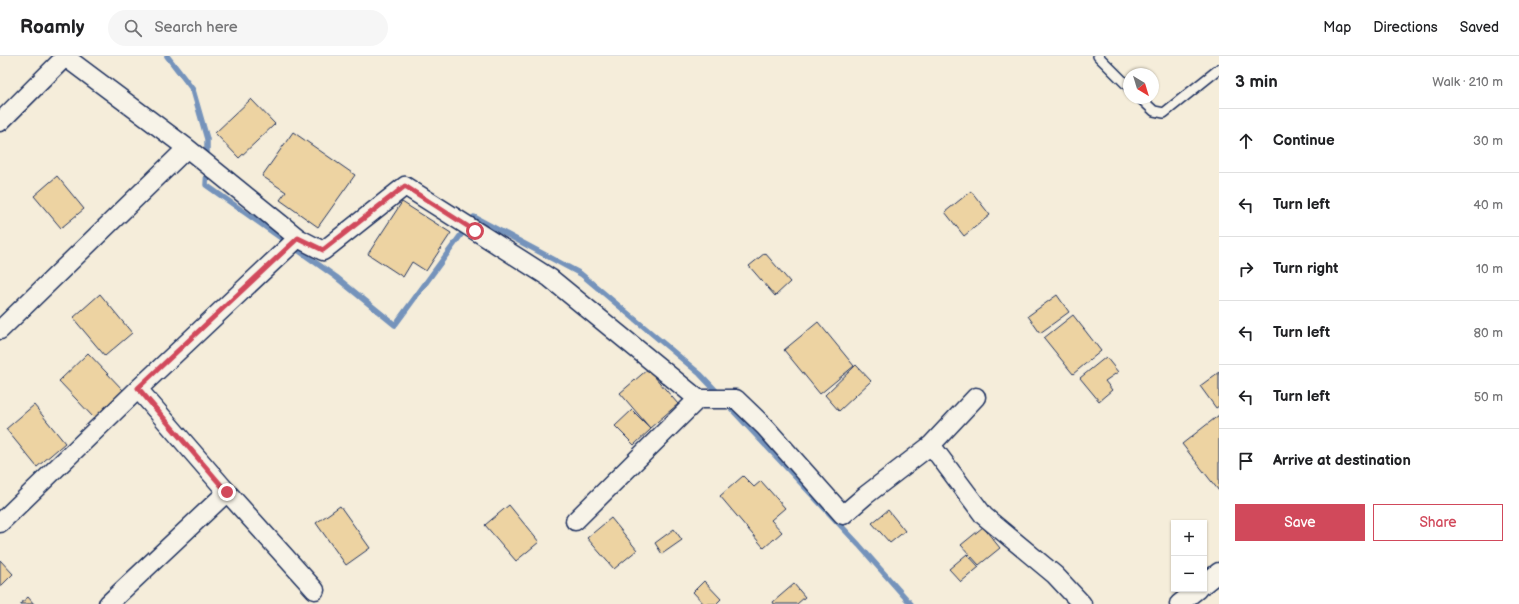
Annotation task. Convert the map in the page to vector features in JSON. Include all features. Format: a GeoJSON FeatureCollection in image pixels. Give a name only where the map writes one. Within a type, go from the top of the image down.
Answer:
{"type":"FeatureCollection","features":[{"type":"Feature","properties":{"kind":"street"},"geometry":{"type":"LineString","coordinates":[[0,122],[65,57],[193,153],[297,238],[323,250],[405,186],[550,278],[705,399],[736,399],[765,427],[843,514],[931,445],[976,397]]}},
{"type":"Feature","properties":{"kind":"street"},"geometry":{"type":"LineString","coordinates":[[0,330],[193,153]]}},
{"type":"Feature","properties":{"kind":"street"},"geometry":{"type":"LineString","coordinates":[[0,523],[138,388],[297,238]]}},
{"type":"Feature","properties":{"kind":"street"},"geometry":{"type":"LineString","coordinates":[[138,388],[227,492],[315,590]]}},
{"type":"Feature","properties":{"kind":"street"},"geometry":{"type":"LineString","coordinates":[[575,521],[705,399]]}},
{"type":"Feature","properties":{"kind":"street"},"geometry":{"type":"LineString","coordinates":[[931,445],[984,516],[1056,575],[1082,604]]}},
{"type":"Feature","properties":{"kind":"street"},"geometry":{"type":"LineString","coordinates":[[108,604],[227,492]]}},
{"type":"Feature","properties":{"kind":"street"},"geometry":{"type":"LineString","coordinates":[[1207,582],[1219,572]]}},
{"type":"Feature","properties":{"kind":"street"},"geometry":{"type":"LineString","coordinates":[[1179,604],[1194,592]]}},
{"type":"Feature","properties":{"kind":"lane"},"geometry":{"type":"LineString","coordinates":[[1098,56],[1123,81]]}},
{"type":"Feature","properties":{"kind":"lane"},"geometry":{"type":"LineString","coordinates":[[1146,104],[1154,111],[1164,113],[1219,69]]}},
{"type":"Feature","properties":{"kind":"building"},"geometry":{"type":"Polygon","coordinates":[[[251,99],[275,124],[239,158],[215,133],[251,99]]]}},
{"type":"Feature","properties":{"kind":"building"},"geometry":{"type":"Polygon","coordinates":[[[293,132],[355,175],[318,227],[280,200],[286,192],[262,176],[293,132]]]}},
{"type":"Feature","properties":{"kind":"building"},"geometry":{"type":"Polygon","coordinates":[[[57,176],[84,209],[61,228],[34,196],[57,176]]]}},
{"type":"Feature","properties":{"kind":"building"},"geometry":{"type":"Polygon","coordinates":[[[971,191],[990,215],[964,236],[945,212],[971,191]]]}},
{"type":"Feature","properties":{"kind":"building"},"geometry":{"type":"Polygon","coordinates":[[[402,202],[451,233],[426,271],[412,262],[403,277],[368,254],[402,202]]]}},
{"type":"Feature","properties":{"kind":"building"},"geometry":{"type":"Polygon","coordinates":[[[765,253],[790,282],[775,296],[749,266],[765,253]]]}},
{"type":"Feature","properties":{"kind":"building"},"geometry":{"type":"Polygon","coordinates":[[[100,294],[132,333],[105,356],[73,318],[100,294]]]}},
{"type":"Feature","properties":{"kind":"building"},"geometry":{"type":"Polygon","coordinates":[[[1057,295],[1069,312],[1040,333],[1028,316],[1057,295]]]}},
{"type":"Feature","properties":{"kind":"building"},"geometry":{"type":"Polygon","coordinates":[[[1073,315],[1101,351],[1073,374],[1044,338],[1073,315]]]}},
{"type":"Feature","properties":{"kind":"building"},"geometry":{"type":"Polygon","coordinates":[[[818,322],[854,366],[820,394],[784,350],[818,322]]]}},
{"type":"Feature","properties":{"kind":"building"},"geometry":{"type":"Polygon","coordinates":[[[88,353],[123,390],[94,418],[59,381],[88,353]]]}},
{"type":"Feature","properties":{"kind":"building"},"geometry":{"type":"Polygon","coordinates":[[[1106,357],[1118,372],[1105,381],[1112,390],[1099,401],[1080,378],[1106,357]]]}},
{"type":"Feature","properties":{"kind":"building"},"geometry":{"type":"Polygon","coordinates":[[[856,365],[871,381],[839,411],[825,395],[856,365]]]}},
{"type":"Feature","properties":{"kind":"building"},"geometry":{"type":"Polygon","coordinates":[[[648,369],[678,404],[650,428],[620,393],[648,369]]]}},
{"type":"Feature","properties":{"kind":"building"},"geometry":{"type":"Polygon","coordinates":[[[1219,372],[1219,406],[1216,408],[1200,386],[1219,372]]]}},
{"type":"Feature","properties":{"kind":"building"},"geometry":{"type":"Polygon","coordinates":[[[34,405],[65,443],[37,467],[6,429],[34,405]]]}},
{"type":"Feature","properties":{"kind":"building"},"geometry":{"type":"Polygon","coordinates":[[[632,410],[651,429],[634,445],[615,426],[632,410]]]}},
{"type":"Feature","properties":{"kind":"building"},"geometry":{"type":"Polygon","coordinates":[[[1219,415],[1219,491],[1182,444],[1219,415]]]}},
{"type":"Feature","properties":{"kind":"building"},"geometry":{"type":"Polygon","coordinates":[[[743,476],[754,487],[761,481],[785,508],[771,520],[782,532],[764,548],[720,496],[743,476]]]}},
{"type":"Feature","properties":{"kind":"building"},"geometry":{"type":"Polygon","coordinates":[[[509,505],[539,542],[516,561],[485,525],[509,505]]]}},
{"type":"Feature","properties":{"kind":"building"},"geometry":{"type":"Polygon","coordinates":[[[340,506],[370,548],[346,565],[316,523],[340,506]]]}},
{"type":"Feature","properties":{"kind":"building"},"geometry":{"type":"Polygon","coordinates":[[[888,510],[905,531],[890,543],[872,523],[888,510]]]}},
{"type":"Feature","properties":{"kind":"building"},"geometry":{"type":"Polygon","coordinates":[[[611,518],[637,550],[614,569],[587,538],[611,518]]]}},
{"type":"Feature","properties":{"kind":"building"},"geometry":{"type":"Polygon","coordinates":[[[983,527],[1000,548],[979,565],[961,545],[983,527]]]}},
{"type":"Feature","properties":{"kind":"building"},"geometry":{"type":"Polygon","coordinates":[[[674,529],[682,540],[662,554],[655,543],[674,529]]]}},
{"type":"Feature","properties":{"kind":"building"},"geometry":{"type":"Polygon","coordinates":[[[967,554],[979,567],[961,582],[949,569],[967,554]]]}},
{"type":"Feature","properties":{"kind":"building"},"geometry":{"type":"Polygon","coordinates":[[[0,560],[13,574],[0,587],[0,560]]]}},
{"type":"Feature","properties":{"kind":"building"},"geometry":{"type":"Polygon","coordinates":[[[704,581],[721,599],[716,604],[704,604],[693,592],[704,581]]]}},
{"type":"Feature","properties":{"kind":"building"},"geometry":{"type":"Polygon","coordinates":[[[794,584],[805,597],[797,604],[774,604],[773,602],[794,584]]]}},
{"type":"Feature","properties":{"kind":"building"},"geometry":{"type":"Polygon","coordinates":[[[28,597],[34,604],[20,604],[28,597]]]}},
{"type":"Feature","properties":{"kind":"waterway"},"geometry":{"type":"LineString","coordinates":[[167,56],[193,90],[207,139],[207,159]]}},
{"type":"Feature","properties":{"kind":"waterway"},"geometry":{"type":"LineString","coordinates":[[207,168],[206,185],[336,277],[395,325],[474,217],[581,274],[700,374],[719,394]]}},
{"type":"Feature","properties":{"kind":"waterway"},"geometry":{"type":"LineString","coordinates":[[727,404],[859,545],[911,604]]}},
{"type":"Feature","properties":{"kind":"route"},"geometry":{"type":"LineString","coordinates":[[227,492],[138,388],[298,238],[323,250],[405,186],[475,231]]}}]}
